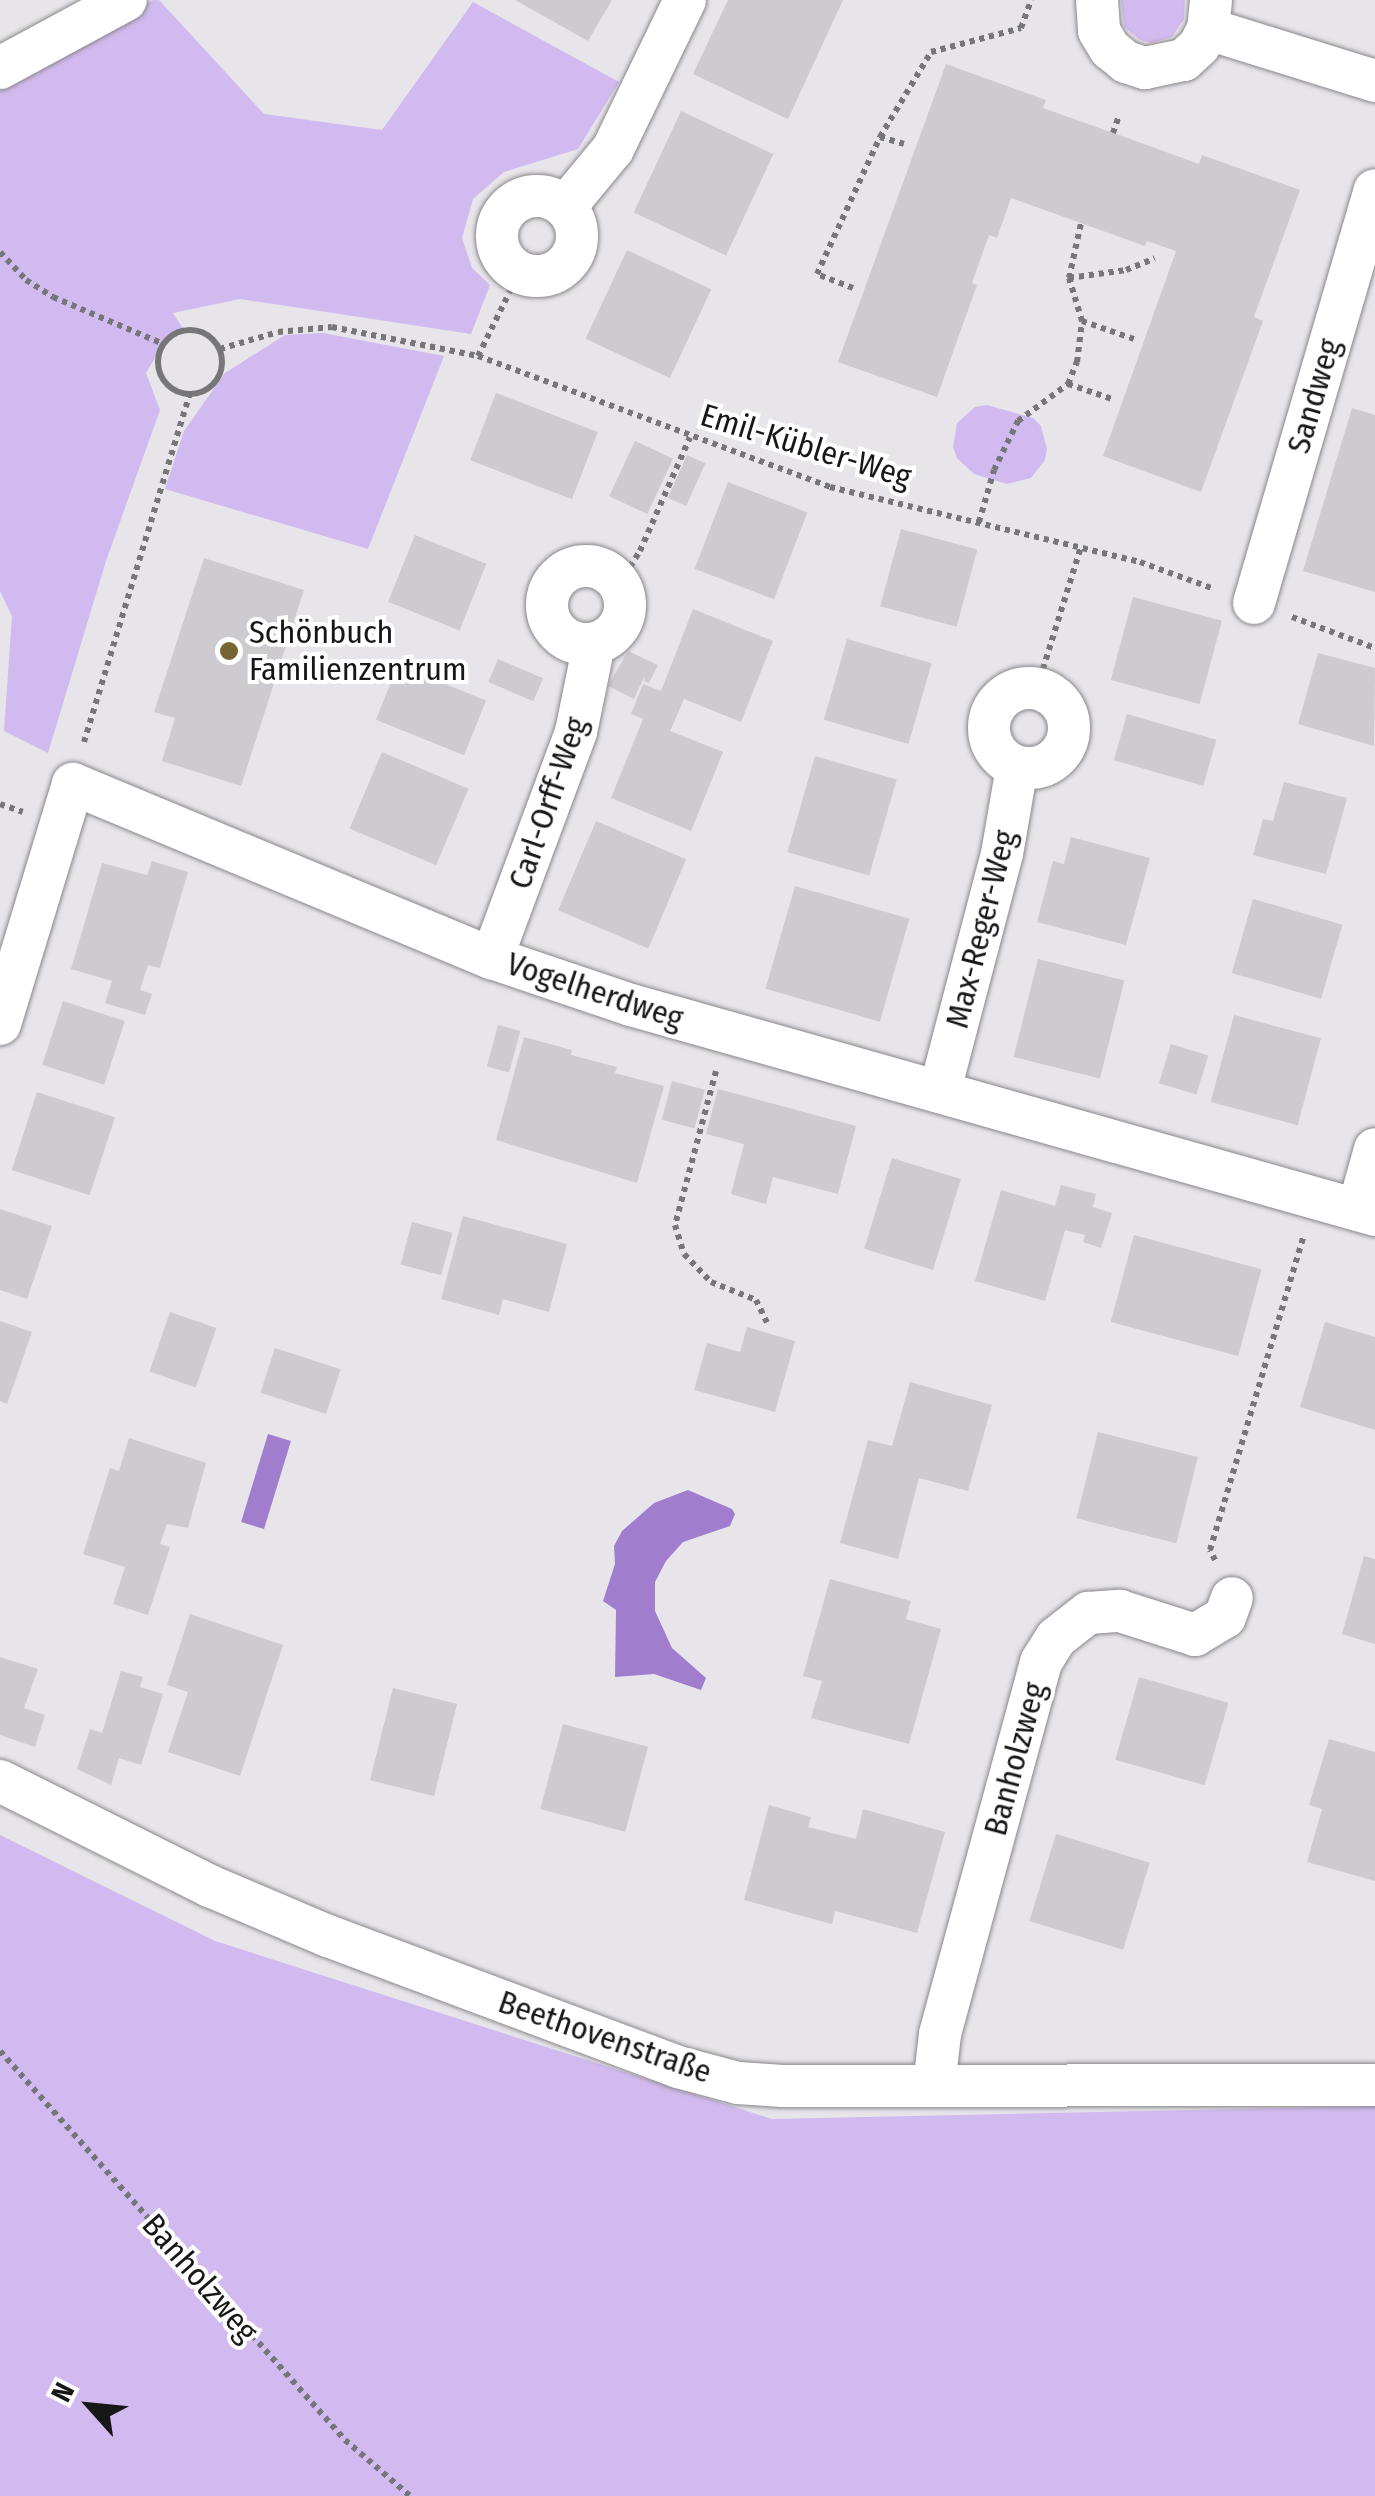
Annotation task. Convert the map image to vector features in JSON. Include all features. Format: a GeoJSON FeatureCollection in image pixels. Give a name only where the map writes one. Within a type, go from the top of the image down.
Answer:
{"type":"FeatureCollection","features":[{"type":"Feature","properties":{"kind":"street"},"geometry":{"type":"LineString","coordinates":[[0,68],[126,0]]}},
{"type":"Feature","properties":{"kind":"street"},"geometry":{"type":"LineString","coordinates":[[565,207],[613,149],[685,0]]}},
{"type":"Feature","properties":{"kind":"street"},"geometry":{"type":"LineString","coordinates":[[1097,0],[1099,32],[1110,49],[1126,62],[1145,68],[1184,60],[1210,14],[1375,81]]}},
{"type":"Feature","properties":{"kind":"street","name":"Sandweg"},"geometry":{"type":"LineString","coordinates":[[1254,603],[1375,190]]}},
{"type":"Feature","properties":{"kind":"street"},"geometry":{"type":"LineString","coordinates":[[526,197],[554,199],[565,207],[578,229],[574,254],[556,272],[531,277],[519,273],[500,253],[498,226],[504,213],[526,197]]}},
{"type":"Feature","properties":{"kind":"street"},"geometry":{"type":"LineString","coordinates":[[594,644],[580,644],[558,633],[547,609],[548,596],[562,574],[587,565],[611,574],[620,584]]}},
{"type":"Feature","properties":{"kind":"street","name":"Carl-Orff-Weg"},"geometry":{"type":"LineString","coordinates":[[492,958],[576,732],[594,644],[606,640],[623,621],[625,596],[620,584]]}},
{"type":"Feature","properties":{"kind":"street"},"geometry":{"type":"LineString","coordinates":[[1036,688],[1049,693],[1066,712],[1068,738],[1054,760],[1030,768],[1017,767],[995,751],[988,725],[999,700],[1010,692],[1036,688]]}},
{"type":"Feature","properties":{"kind":"street","name":"Max-Reger-Weg"},"geometry":{"type":"LineString","coordinates":[[940,1090],[1002,854],[1017,767]]}},
{"type":"Feature","properties":{"kind":"street"},"geometry":{"type":"LineString","coordinates":[[0,1024],[73,784]]}},
{"type":"Feature","properties":{"kind":"street","name":"Vogelherdweg"},"geometry":{"type":"LineString","coordinates":[[73,784],[492,958],[726,1032],[1366,1213]]}},
{"type":"Feature","properties":{"kind":"street"},"geometry":{"type":"LineString","coordinates":[[1366,1213],[1375,1149]]}},
{"type":"Feature","properties":{"kind":"street","name":"Banholzweg"},"geometry":{"type":"LineString","coordinates":[[934,2086],[940,2034],[1041,1662],[1056,1638],[1088,1613],[1120,1611],[1195,1635],[1226,1617],[1232,1598]]}},
{"type":"Feature","properties":{"kind":"street","name":"Beethovenstraße"},"geometry":{"type":"LineString","coordinates":[[0,1781],[210,1886],[678,2067],[738,2082],[783,2086],[1375,2085]]}},
{"type":"Feature","properties":{"kind":"path"},"geometry":{"type":"LineString","coordinates":[[853,288],[818,274],[880,137],[931,52],[1021,28],[1031,0]]}},
{"type":"Feature","properties":{"kind":"path"},"geometry":{"type":"LineString","coordinates":[[1113,133],[1119,116]]}},
{"type":"Feature","properties":{"kind":"path"},"geometry":{"type":"LineString","coordinates":[[880,137],[904,144]]}},
{"type":"Feature","properties":{"kind":"path"},"geometry":{"type":"LineString","coordinates":[[979,522],[994,470],[1018,420],[1068,384],[1077,362],[1082,321],[1069,278],[1081,223]]}},
{"type":"Feature","properties":{"kind":"path"},"geometry":{"type":"LineString","coordinates":[[0,252],[26,280],[53,297],[163,344]]}},
{"type":"Feature","properties":{"kind":"path"},"geometry":{"type":"LineString","coordinates":[[1069,278],[1126,270],[1155,258]]}},
{"type":"Feature","properties":{"kind":"path"},"geometry":{"type":"LineString","coordinates":[[478,356],[519,273]]}},
{"type":"Feature","properties":{"kind":"path"},"geometry":{"type":"LineString","coordinates":[[1082,321],[1134,339]]}},
{"type":"Feature","properties":{"kind":"path","name":"Emil-Kübler-Weg"},"geometry":{"type":"LineString","coordinates":[[220,348],[278,332],[332,327],[478,356],[830,487],[1140,562],[1375,648]]}},
{"type":"Feature","properties":{"kind":"path"},"geometry":{"type":"LineString","coordinates":[[73,784],[145,532],[190,394],[215,383],[222,366],[220,348],[208,336],[192,330],[176,333],[163,344],[158,362],[164,382],[190,394]]}},
{"type":"Feature","properties":{"kind":"path"},"geometry":{"type":"LineString","coordinates":[[1068,384],[1112,399]]}},
{"type":"Feature","properties":{"kind":"path"},"geometry":{"type":"LineString","coordinates":[[620,584],[640,551],[690,437]]}},
{"type":"Feature","properties":{"kind":"path"},"geometry":{"type":"LineString","coordinates":[[1036,688],[1081,547]]}},
{"type":"Feature","properties":{"kind":"path"},"geometry":{"type":"LineString","coordinates":[[726,1032],[675,1225],[684,1254],[711,1282],[756,1300],[767,1323]]}},
{"type":"Feature","properties":{"kind":"path"},"geometry":{"type":"LineString","coordinates":[[1232,1598],[1210,1550],[1316,1196]]}},
{"type":"Feature","properties":{"kind":"path","name":"Banholzweg"},"geometry":{"type":"LineString","coordinates":[[0,2051],[345,2440],[410,2496]]}},
{"type":"Feature","properties":{"kind":"shaded area"},"geometry":{"type":"Polygon","coordinates":[[[159,0],[264,114],[382,130],[473,2],[619,82],[578,149],[504,172],[473,199],[462,238],[472,268],[490,285],[471,334],[240,299],[173,313],[184,330],[163,345],[146,373],[160,410],[106,561],[48,753],[4,731],[12,616],[0,591],[0,83],[159,0]]]}},
{"type":"Feature","properties":{"kind":"shaded area"},"geometry":{"type":"Polygon","coordinates":[[[1121,0],[1185,0],[1184,19],[1172,37],[1151,43],[1140,40],[1124,27],[1121,0]]]}},
{"type":"Feature","properties":{"kind":"shaded area"},"geometry":{"type":"Polygon","coordinates":[[[323,333],[444,356],[368,549],[165,489],[184,431],[225,373],[285,335],[323,333]]]}},
{"type":"Feature","properties":{"kind":"shaded area"},"geometry":{"type":"Polygon","coordinates":[[[987,405],[1033,418],[1041,426],[1047,449],[1045,460],[1031,478],[1007,484],[974,474],[957,458],[953,447],[957,423],[975,407],[987,405]]]}},
{"type":"Feature","properties":{"kind":"shaded area"},"geometry":{"type":"Polygon","coordinates":[[[268,1434],[291,1441],[264,1529],[241,1522],[268,1434]]]}},
{"type":"Feature","properties":{"kind":"shaded area"},"geometry":{"type":"Polygon","coordinates":[[[688,1490],[732,1509],[735,1514],[730,1526],[683,1542],[666,1561],[655,1582],[655,1611],[672,1648],[706,1678],[701,1690],[654,1674],[615,1677],[616,1610],[603,1601],[615,1564],[614,1546],[622,1531],[654,1503],[688,1490]]]}},
{"type":"Feature","properties":{"kind":"shaded area"},"geometry":{"type":"Polygon","coordinates":[[[0,1835],[215,1941],[772,2119],[1375,2106],[1375,2496],[0,2496],[0,1835]]]}},
{"type":"Feature","properties":{"kind":"building"},"geometry":{"type":"Polygon","coordinates":[[[515,0],[612,0],[588,41],[515,0]]]}},
{"type":"Feature","properties":{"kind":"building"},"geometry":{"type":"Polygon","coordinates":[[[728,0],[843,0],[788,119],[693,74],[728,0]]]}},
{"type":"Feature","properties":{"kind":"building"},"geometry":{"type":"Polygon","coordinates":[[[946,64],[1046,100],[1043,108],[1199,164],[1202,155],[1300,190],[1254,317],[1263,321],[1201,492],[1103,456],[1176,251],[1147,241],[1145,246],[1011,198],[997,238],[989,235],[972,283],[977,285],[937,397],[838,362],[946,64]]]}},
{"type":"Feature","properties":{"kind":"building"},"geometry":{"type":"Polygon","coordinates":[[[681,111],[773,154],[726,256],[634,213],[681,111]]]}},
{"type":"Feature","properties":{"kind":"building"},"geometry":{"type":"Polygon","coordinates":[[[627,250],[711,289],[670,378],[586,339],[627,250]]]}},
{"type":"Feature","properties":{"kind":"building"},"geometry":{"type":"Polygon","coordinates":[[[496,393],[598,432],[572,499],[470,460],[496,393]]]}},
{"type":"Feature","properties":{"kind":"building"},"geometry":{"type":"Polygon","coordinates":[[[1352,408],[1375,415],[1375,592],[1303,571],[1352,408]]]}},
{"type":"Feature","properties":{"kind":"building"},"geometry":{"type":"Polygon","coordinates":[[[635,441],[673,459],[647,514],[609,496],[635,441]]]}},
{"type":"Feature","properties":{"kind":"building"},"geometry":{"type":"Polygon","coordinates":[[[687,455],[705,463],[686,506],[668,498],[687,455]]]}},
{"type":"Feature","properties":{"kind":"building"},"geometry":{"type":"Polygon","coordinates":[[[728,482],[807,512],[774,599],[695,569],[728,482]]]}},
{"type":"Feature","properties":{"kind":"building"},"geometry":{"type":"Polygon","coordinates":[[[901,529],[977,549],[957,627],[880,606],[901,529]]]}},
{"type":"Feature","properties":{"kind":"building"},"geometry":{"type":"Polygon","coordinates":[[[415,535],[486,564],[459,631],[388,602],[415,535]]]}},
{"type":"Feature","properties":{"kind":"building","name":"Schönbuch Familienzentrum"},"geometry":{"type":"Polygon","coordinates":[[[204,558],[304,590],[241,786],[162,761],[175,718],[154,712],[204,558]]]}},
{"type":"Feature","properties":{"kind":"building"},"geometry":{"type":"Polygon","coordinates":[[[1133,597],[1222,621],[1200,704],[1111,680],[1133,597]]]}},
{"type":"Feature","properties":{"kind":"building"},"geometry":{"type":"Polygon","coordinates":[[[693,609],[773,641],[741,722],[684,699],[670,731],[723,752],[691,831],[611,798],[643,719],[631,714],[643,684],[661,691],[693,609]]]}},
{"type":"Feature","properties":{"kind":"building"},"geometry":{"type":"Polygon","coordinates":[[[847,639],[932,663],[908,744],[824,720],[847,639]]]}},
{"type":"Feature","properties":{"kind":"building"},"geometry":{"type":"Polygon","coordinates":[[[628,651],[658,665],[649,683],[644,681],[645,675],[634,699],[608,686],[628,651]]]}},
{"type":"Feature","properties":{"kind":"building"},"geometry":{"type":"Polygon","coordinates":[[[1318,653],[1375,668],[1374,746],[1298,724],[1318,653]]]}},
{"type":"Feature","properties":{"kind":"building"},"geometry":{"type":"Polygon","coordinates":[[[498,659],[543,678],[533,701],[488,682],[498,659]]]}},
{"type":"Feature","properties":{"kind":"building"},"geometry":{"type":"Polygon","coordinates":[[[398,665],[486,701],[464,755],[376,720],[398,665]]]}},
{"type":"Feature","properties":{"kind":"building"},"geometry":{"type":"Polygon","coordinates":[[[1127,714],[1216,740],[1203,786],[1114,760],[1127,714]]]}},
{"type":"Feature","properties":{"kind":"building"},"geometry":{"type":"Polygon","coordinates":[[[382,752],[469,789],[436,865],[350,828],[382,752]]]}},
{"type":"Feature","properties":{"kind":"building"},"geometry":{"type":"Polygon","coordinates":[[[815,756],[897,779],[869,876],[787,852],[815,756]]]}},
{"type":"Feature","properties":{"kind":"building"},"geometry":{"type":"Polygon","coordinates":[[[1284,782],[1347,798],[1326,874],[1253,855],[1263,819],[1273,821],[1284,782]]]}},
{"type":"Feature","properties":{"kind":"building"},"geometry":{"type":"Polygon","coordinates":[[[596,821],[686,859],[648,949],[558,910],[596,821]]]}},
{"type":"Feature","properties":{"kind":"building"},"geometry":{"type":"Polygon","coordinates":[[[1071,837],[1150,858],[1126,945],[1037,922],[1053,861],[1064,864],[1071,837]]]}},
{"type":"Feature","properties":{"kind":"building"},"geometry":{"type":"Polygon","coordinates":[[[152,861],[188,872],[160,968],[148,965],[140,990],[152,994],[145,1015],[105,1003],[112,981],[71,969],[102,863],[147,875],[152,861]]]}},
{"type":"Feature","properties":{"kind":"building"},"geometry":{"type":"Polygon","coordinates":[[[795,886],[909,919],[880,1022],[766,989],[795,886]]]}},
{"type":"Feature","properties":{"kind":"building"},"geometry":{"type":"Polygon","coordinates":[[[1253,899],[1342,925],[1321,999],[1232,973],[1253,899]]]}},
{"type":"Feature","properties":{"kind":"building"},"geometry":{"type":"Polygon","coordinates":[[[1038,959],[1124,981],[1100,1079],[1014,1057],[1038,959]]]}},
{"type":"Feature","properties":{"kind":"building"},"geometry":{"type":"Polygon","coordinates":[[[63,1001],[125,1021],[104,1085],[42,1065],[63,1001]]]}},
{"type":"Feature","properties":{"kind":"building"},"geometry":{"type":"Polygon","coordinates":[[[1234,1015],[1321,1038],[1298,1125],[1211,1102],[1234,1015]]]}},
{"type":"Feature","properties":{"kind":"building"},"geometry":{"type":"Polygon","coordinates":[[[498,1025],[520,1031],[509,1072],[487,1067],[498,1025]]]}},
{"type":"Feature","properties":{"kind":"building"},"geometry":{"type":"Polygon","coordinates":[[[524,1037],[617,1067],[615,1073],[664,1086],[637,1183],[496,1140],[524,1037]]]}},
{"type":"Feature","properties":{"kind":"building"},"geometry":{"type":"Polygon","coordinates":[[[1171,1044],[1208,1055],[1196,1095],[1159,1083],[1171,1044]]]}},
{"type":"Feature","properties":{"kind":"building"},"geometry":{"type":"Polygon","coordinates":[[[672,1081],[705,1090],[694,1128],[662,1120],[672,1081]]]}},
{"type":"Feature","properties":{"kind":"building"},"geometry":{"type":"Polygon","coordinates":[[[718,1089],[856,1126],[838,1194],[773,1177],[766,1204],[731,1194],[744,1144],[706,1134],[718,1089]]]}},
{"type":"Feature","properties":{"kind":"building"},"geometry":{"type":"Polygon","coordinates":[[[37,1092],[115,1117],[90,1195],[12,1170],[37,1092]]]}},
{"type":"Feature","properties":{"kind":"building"},"geometry":{"type":"Polygon","coordinates":[[[892,1158],[961,1179],[933,1270],[864,1249],[892,1158]]]}},
{"type":"Feature","properties":{"kind":"building"},"geometry":{"type":"Polygon","coordinates":[[[1061,1185],[1096,1194],[1093,1207],[1112,1213],[1101,1248],[1083,1242],[1085,1235],[1065,1230],[1045,1301],[975,1281],[1001,1190],[1055,1206],[1061,1185]]]}},
{"type":"Feature","properties":{"kind":"building"},"geometry":{"type":"Polygon","coordinates":[[[0,1209],[52,1226],[27,1299],[0,1290],[0,1209]]]}},
{"type":"Feature","properties":{"kind":"building"},"geometry":{"type":"Polygon","coordinates":[[[463,1216],[567,1244],[549,1312],[503,1299],[499,1315],[441,1299],[463,1216]]]}},
{"type":"Feature","properties":{"kind":"building"},"geometry":{"type":"Polygon","coordinates":[[[412,1222],[453,1233],[441,1275],[401,1265],[412,1222]]]}},
{"type":"Feature","properties":{"kind":"building"},"geometry":{"type":"Polygon","coordinates":[[[1134,1235],[1262,1269],[1238,1356],[1111,1322],[1134,1235]]]}},
{"type":"Feature","properties":{"kind":"building"},"geometry":{"type":"Polygon","coordinates":[[[170,1312],[216,1328],[196,1388],[149,1372],[170,1312]]]}},
{"type":"Feature","properties":{"kind":"building"},"geometry":{"type":"Polygon","coordinates":[[[0,1321],[32,1332],[7,1404],[0,1401],[0,1321]]]}},
{"type":"Feature","properties":{"kind":"building"},"geometry":{"type":"Polygon","coordinates":[[[1325,1322],[1375,1337],[1375,1430],[1300,1407],[1325,1322]]]}},
{"type":"Feature","properties":{"kind":"building"},"geometry":{"type":"Polygon","coordinates":[[[747,1327],[795,1341],[775,1412],[694,1390],[707,1343],[740,1352],[747,1327]]]}},
{"type":"Feature","properties":{"kind":"building"},"geometry":{"type":"Polygon","coordinates":[[[275,1348],[341,1369],[326,1414],[260,1393],[275,1348]]]}},
{"type":"Feature","properties":{"kind":"building"},"geometry":{"type":"Polygon","coordinates":[[[910,1382],[992,1405],[968,1491],[919,1478],[898,1559],[840,1543],[868,1440],[892,1446],[910,1382]]]}},
{"type":"Feature","properties":{"kind":"building"},"geometry":{"type":"Polygon","coordinates":[[[1098,1432],[1198,1457],[1176,1543],[1076,1518],[1098,1432]]]}},
{"type":"Feature","properties":{"kind":"building"},"geometry":{"type":"Polygon","coordinates":[[[129,1438],[206,1463],[188,1528],[167,1524],[160,1544],[170,1547],[148,1615],[113,1604],[125,1567],[83,1554],[110,1468],[119,1471],[129,1438]]]}},
{"type":"Feature","properties":{"kind":"building"},"geometry":{"type":"Polygon","coordinates":[[[1364,1556],[1375,1559],[1375,1644],[1342,1634],[1364,1556]]]}},
{"type":"Feature","properties":{"kind":"building"},"geometry":{"type":"Polygon","coordinates":[[[830,1579],[911,1601],[906,1619],[941,1629],[909,1744],[811,1718],[822,1681],[803,1676],[830,1579]]]}},
{"type":"Feature","properties":{"kind":"building"},"geometry":{"type":"Polygon","coordinates":[[[190,1614],[283,1645],[240,1776],[168,1752],[188,1692],[167,1685],[190,1614]]]}},
{"type":"Feature","properties":{"kind":"building"},"geometry":{"type":"Polygon","coordinates":[[[0,1657],[38,1669],[24,1708],[45,1715],[35,1747],[0,1735],[0,1657]]]}},
{"type":"Feature","properties":{"kind":"building"},"geometry":{"type":"Polygon","coordinates":[[[121,1671],[143,1677],[140,1687],[163,1694],[141,1765],[119,1758],[111,1785],[77,1769],[90,1729],[102,1733],[121,1671]]]}},
{"type":"Feature","properties":{"kind":"building"},"geometry":{"type":"Polygon","coordinates":[[[1139,1677],[1228,1703],[1205,1785],[1115,1760],[1139,1677]]]}},
{"type":"Feature","properties":{"kind":"building"},"geometry":{"type":"Polygon","coordinates":[[[393,1688],[457,1704],[434,1796],[370,1780],[393,1688]]]}},
{"type":"Feature","properties":{"kind":"building"},"geometry":{"type":"Polygon","coordinates":[[[563,1724],[648,1747],[625,1832],[540,1809],[563,1724]]]}},
{"type":"Feature","properties":{"kind":"building"},"geometry":{"type":"Polygon","coordinates":[[[1329,1739],[1375,1752],[1375,1881],[1307,1862],[1322,1809],[1309,1805],[1329,1739]]]}},
{"type":"Feature","properties":{"kind":"building"},"geometry":{"type":"Polygon","coordinates":[[[769,1805],[811,1817],[808,1827],[856,1839],[863,1809],[945,1832],[917,1933],[835,1911],[832,1924],[744,1900],[769,1805]]]}},
{"type":"Feature","properties":{"kind":"building"},"geometry":{"type":"Polygon","coordinates":[[[1056,1834],[1150,1863],[1123,1950],[1029,1921],[1056,1834]]]}},
{"type":"Feature","properties":{"kind":"place","name":"Schönbuch Familienzentrum"},"geometry":{"type":"Point","coordinates":[229,651]}}]}
